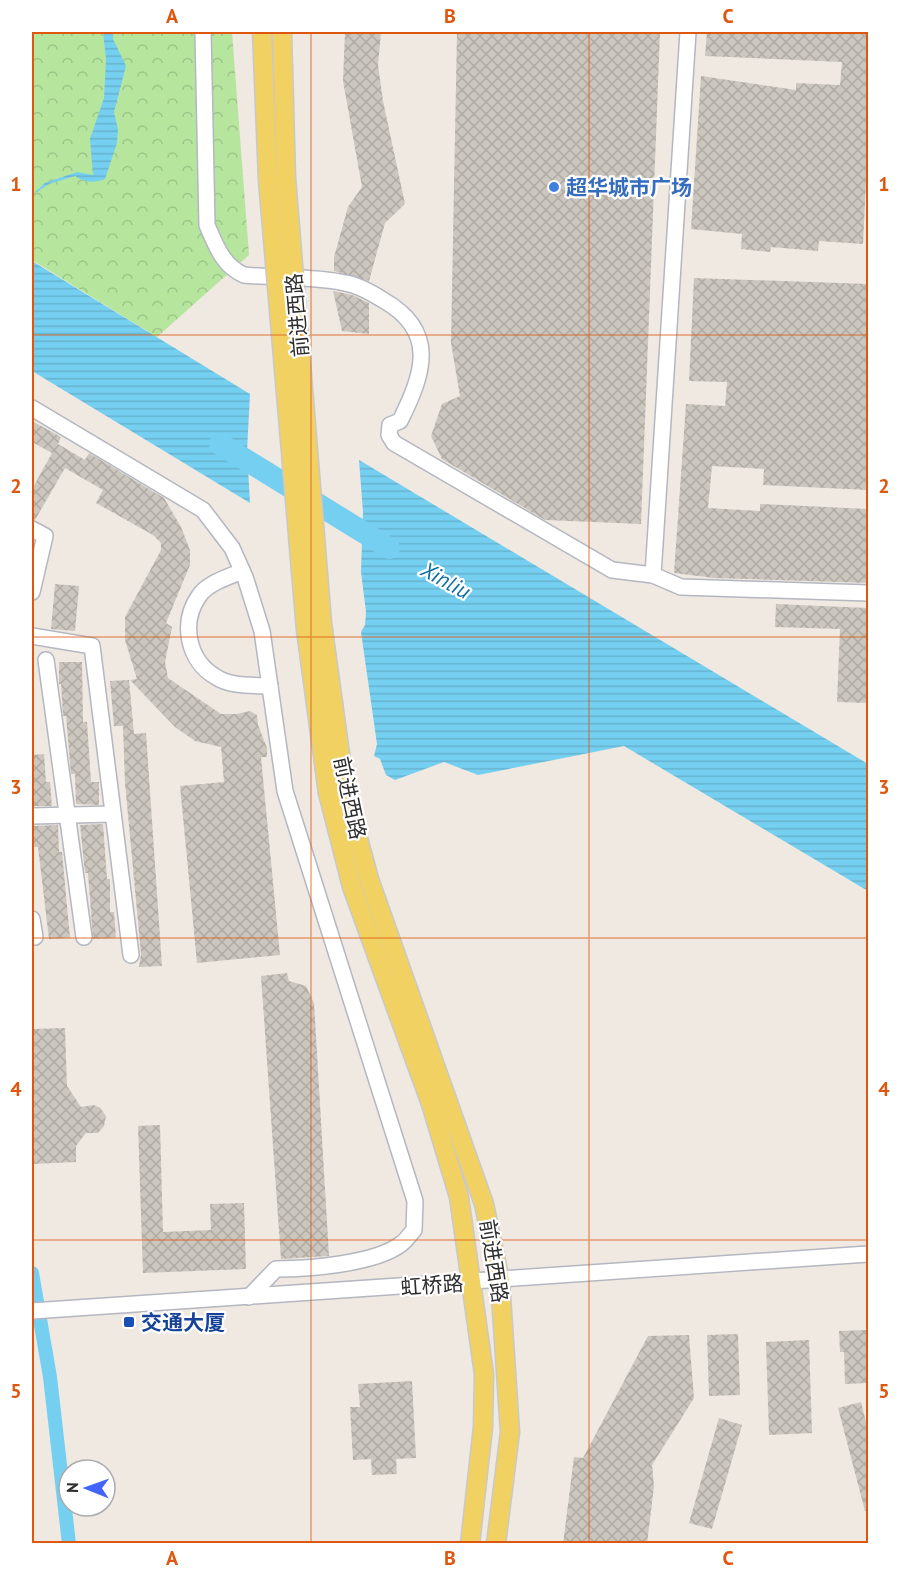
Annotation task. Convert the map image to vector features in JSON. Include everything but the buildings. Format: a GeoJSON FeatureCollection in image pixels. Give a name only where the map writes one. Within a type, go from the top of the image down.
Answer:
{"type":"FeatureCollection","features":[{"type":"Feature","properties":{"kind":"main road","name":"前进西路"},"geometry":{"type":"LineString","coordinates":[[262,32],[337,791],[352,888],[431,1104],[459,1197],[484,1374],[483,1427],[470,1544]]}},
{"type":"Feature","properties":{"kind":"main road","name":"前进西路"},"geometry":{"type":"LineString","coordinates":[[277,179],[282,32]]}},
{"type":"Feature","properties":{"kind":"main road","name":"前进西路"},"geometry":{"type":"LineString","coordinates":[[337,791],[484,1204],[500,1281],[510,1432],[496,1544]]}},
{"type":"Feature","properties":{"kind":"street"},"geometry":{"type":"LineString","coordinates":[[203,32],[207,225],[217,250],[231,270],[244,275],[345,283],[402,310],[418,333],[421,358],[419,378],[408,405],[400,422],[390,425],[389,435],[394,443],[612,570],[653,574],[681,587],[868,592]]}},
{"type":"Feature","properties":{"kind":"street"},"geometry":{"type":"LineString","coordinates":[[653,574],[688,32]]}},
{"type":"Feature","properties":{"kind":"street"},"geometry":{"type":"LineString","coordinates":[[32,408],[203,510],[232,548],[262,631],[285,791],[415,1201],[414,1230],[401,1245],[373,1256],[312,1269],[276,1269],[249,1297]]}},
{"type":"Feature","properties":{"kind":"street"},"geometry":{"type":"LineString","coordinates":[[32,529],[45,536],[32,592]]}},
{"type":"Feature","properties":{"kind":"street"},"geometry":{"type":"LineString","coordinates":[[242,571],[219,581],[199,596],[190,616],[188,637],[194,654],[202,666],[217,678],[238,684],[270,686]]}},
{"type":"Feature","properties":{"kind":"street"},"geometry":{"type":"LineString","coordinates":[[32,636],[92,646],[131,956]]}},
{"type":"Feature","properties":{"kind":"street"},"geometry":{"type":"LineString","coordinates":[[46,660],[84,937]]}},
{"type":"Feature","properties":{"kind":"street"},"geometry":{"type":"LineString","coordinates":[[32,816],[113,814]]}},
{"type":"Feature","properties":{"kind":"street"},"geometry":{"type":"LineString","coordinates":[[32,919],[35,937]]}},
{"type":"Feature","properties":{"kind":"street","name":"虹桥路"},"geometry":{"type":"LineString","coordinates":[[32,1311],[471,1283],[868,1254]]}},
{"type":"Feature","properties":{"kind":"green space"},"geometry":{"type":"Polygon","coordinates":[[[32,32],[232,32],[249,255],[157,337],[32,260],[32,32]]]}},
{"type":"Feature","properties":{"kind":"water"},"geometry":{"type":"Polygon","coordinates":[[[103,32],[113,32],[113,39],[126,66],[114,112],[118,130],[117,143],[105,179],[89,182],[75,176],[49,184],[32,195],[45,183],[77,172],[93,175],[90,139],[104,98],[106,59],[103,32]]]}},
{"type":"Feature","properties":{"kind":"water"},"geometry":{"type":"Polygon","coordinates":[[[32,261],[250,394],[247,451],[250,503],[32,371],[32,261]]]}},
{"type":"Feature","properties":{"kind":"water"},"geometry":{"type":"Polygon","coordinates":[[[359,460],[868,764],[868,891],[624,746],[478,775],[444,762],[395,780],[386,775],[380,759],[374,756],[377,744],[361,632],[365,625],[366,612],[361,572],[363,512],[359,460]]]}},
{"type":"Feature","properties":{"kind":"waterway","name":"Xinliu"},"geometry":{"type":"LineString","coordinates":[[220,444],[389,548]]}},
{"type":"Feature","properties":{"kind":"waterway"},"geometry":{"type":"LineString","coordinates":[[32,1273],[50,1377],[69,1544]]}},
{"type":"Feature","properties":{"kind":"place","name":"超华城市广场"},"geometry":{"type":"Point","coordinates":[554,187]}},
{"type":"Feature","properties":{"kind":"place","name":"交通大厦"},"geometry":{"type":"Point","coordinates":[129,1322]}}]}
